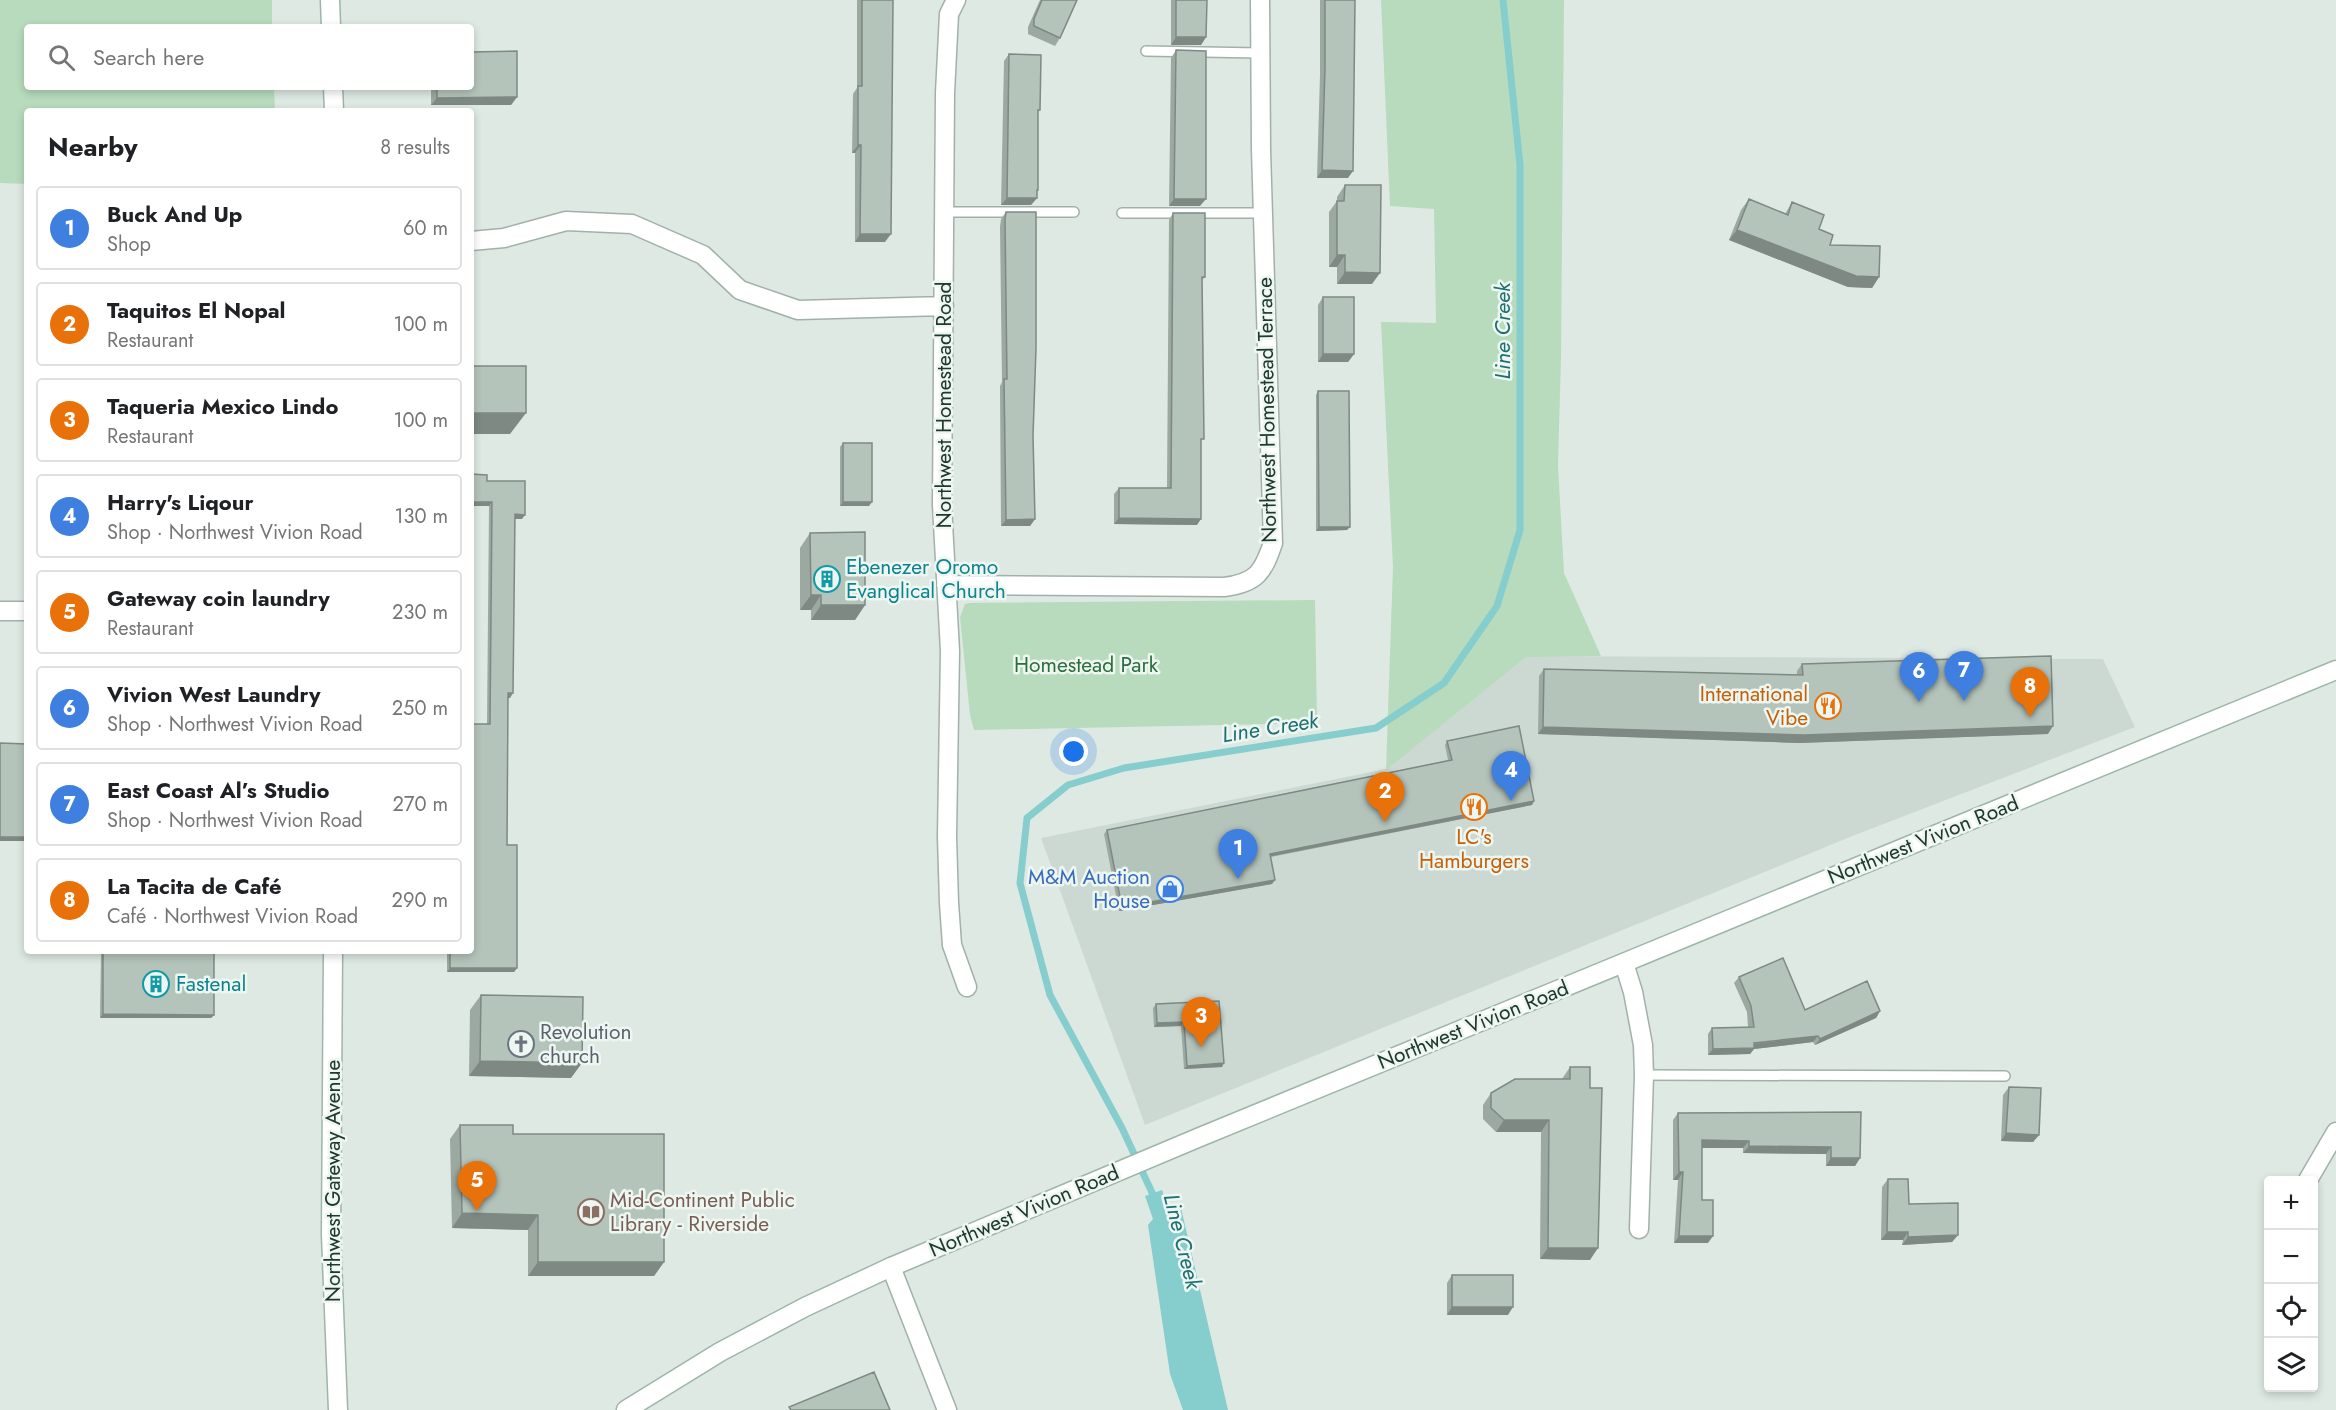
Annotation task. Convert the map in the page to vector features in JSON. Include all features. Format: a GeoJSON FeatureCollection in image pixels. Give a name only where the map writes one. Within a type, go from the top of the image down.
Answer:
{"type":"FeatureCollection","features":[{"type":"Feature","properties":{"kind":"street"},"geometry":{"type":"LineString","coordinates":[[330,0],[331,24]]}},
{"type":"Feature","properties":{"kind":"street","name":"Northwest Homestead Road"},"geometry":{"type":"LineString","coordinates":[[956,0],[949,14],[946,71],[942,505],[950,651],[946,837],[949,903],[952,945],[967,987]]}},
{"type":"Feature","properties":{"kind":"street","name":"Northwest Homestead Terrace"},"geometry":{"type":"LineString","coordinates":[[946,585],[1224,587],[1239,585],[1257,575],[1264,567],[1273,543],[1263,213],[1260,0]]}},
{"type":"Feature","properties":{"kind":"street"},"geometry":{"type":"LineString","coordinates":[[333,90],[334,108]]}},
{"type":"Feature","properties":{"kind":"street"},"geometry":{"type":"LineString","coordinates":[[474,241],[504,238],[566,220],[632,224],[703,255],[740,290],[798,310],[944,306]]}},
{"type":"Feature","properties":{"kind":"street"},"geometry":{"type":"LineString","coordinates":[[0,611],[24,611]]}},
{"type":"Feature","properties":{"kind":"street","name":"Northwest Vivion Road"},"geometry":{"type":"LineString","coordinates":[[626,1410],[720,1352],[805,1307],[891,1267],[1062,1194],[2336,670]]}},
{"type":"Feature","properties":{"kind":"street","name":"Northwest Gateway Avenue"},"geometry":{"type":"LineString","coordinates":[[333,954],[332,1235],[338,1410]]}},
{"type":"Feature","properties":{"kind":"street"},"geometry":{"type":"LineString","coordinates":[[1624,963],[1633,992],[1643,1045],[1639,1229]]}},
{"type":"Feature","properties":{"kind":"street"},"geometry":{"type":"LineString","coordinates":[[2310,1176],[2336,1132]]}},
{"type":"Feature","properties":{"kind":"street"},"geometry":{"type":"LineString","coordinates":[[891,1267],[947,1410]]}},
{"type":"Feature","properties":{"kind":"lane"},"geometry":{"type":"LineString","coordinates":[[1146,51],[1260,53]]}},
{"type":"Feature","properties":{"kind":"lane"},"geometry":{"type":"LineString","coordinates":[[944,212],[1074,212]]}},
{"type":"Feature","properties":{"kind":"lane"},"geometry":{"type":"LineString","coordinates":[[1122,213],[1263,213]]}},
{"type":"Feature","properties":{"kind":"lane"},"geometry":{"type":"LineString","coordinates":[[1644,1075],[2005,1076]]}},
{"type":"Feature","properties":{"kind":"shaded area"},"geometry":{"type":"Polygon","coordinates":[[[1526,656],[2103,659],[2135,727],[1855,835],[1145,1125],[1041,838],[1386,769],[1526,656]]]}},
{"type":"Feature","properties":{"kind":"green space"},"geometry":{"type":"Polygon","coordinates":[[[0,0],[272,0],[272,24],[24,24],[24,90],[274,90],[275,108],[24,108],[24,184],[0,183],[0,0]]]}},
{"type":"Feature","properties":{"kind":"green space"},"geometry":{"type":"Polygon","coordinates":[[[1381,0],[1564,0],[1558,466],[1564,573],[1601,656],[1526,657],[1386,770],[1393,567],[1381,322],[1436,323],[1434,209],[1390,206],[1381,0]]]}},
{"type":"Feature","properties":{"kind":"green space","name":"Homestead Park"},"geometry":{"type":"Polygon","coordinates":[[[1315,600],[1317,723],[974,730],[970,715],[960,617],[965,604],[1315,600]]]}},
{"type":"Feature","properties":{"kind":"water"},"geometry":{"type":"Polygon","coordinates":[[[1162,1190],[1167,1204],[1181,1208],[1228,1410],[1183,1410],[1170,1374],[1148,1225],[1153,1219],[1145,1196],[1162,1190]]]}},
{"type":"Feature","properties":{"kind":"building"},"geometry":{"type":"Polygon","coordinates":[[[862,0],[893,0],[891,234],[860,234],[861,145],[858,145],[858,86],[862,86],[862,0]]]}},
{"type":"Feature","properties":{"kind":"building"},"geometry":{"type":"Polygon","coordinates":[[[1042,0],[1077,0],[1060,38],[1034,26],[1034,19],[1042,0]]]}},
{"type":"Feature","properties":{"kind":"building"},"geometry":{"type":"Polygon","coordinates":[[[1176,0],[1207,0],[1206,37],[1176,37],[1176,0]]]}},
{"type":"Feature","properties":{"kind":"building"},"geometry":{"type":"Polygon","coordinates":[[[1325,0],[1355,0],[1353,171],[1322,170],[1325,0]]]}},
{"type":"Feature","properties":{"kind":"building"},"geometry":{"type":"Polygon","coordinates":[[[1176,50],[1206,51],[1206,199],[1174,199],[1176,50]]]}},
{"type":"Feature","properties":{"kind":"building"},"geometry":{"type":"Polygon","coordinates":[[[517,51],[517,97],[437,98],[437,90],[474,90],[474,52],[517,51]]]}},
{"type":"Feature","properties":{"kind":"building"},"geometry":{"type":"Polygon","coordinates":[[[1009,54],[1041,55],[1037,198],[1007,198],[1009,54]]]}},
{"type":"Feature","properties":{"kind":"building"},"geometry":{"type":"Polygon","coordinates":[[[1345,185],[1381,185],[1380,273],[1345,272],[1345,255],[1337,255],[1337,201],[1344,201],[1345,185]]]}},
{"type":"Feature","properties":{"kind":"building"},"geometry":{"type":"Polygon","coordinates":[[[1749,199],[1788,215],[1792,202],[1824,215],[1819,229],[1833,235],[1830,245],[1880,246],[1879,277],[1856,276],[1737,230],[1749,199]]]}},
{"type":"Feature","properties":{"kind":"building"},"geometry":{"type":"Polygon","coordinates":[[[1006,212],[1036,212],[1036,348],[1033,436],[1035,519],[1006,520],[1004,379],[1007,379],[1006,212]]]}},
{"type":"Feature","properties":{"kind":"building"},"geometry":{"type":"Polygon","coordinates":[[[1173,213],[1205,213],[1205,277],[1202,277],[1204,439],[1201,439],[1201,519],[1119,518],[1119,488],[1171,488],[1173,213]]]}},
{"type":"Feature","properties":{"kind":"building"},"geometry":{"type":"Polygon","coordinates":[[[1323,297],[1354,297],[1354,354],[1323,354],[1323,297]]]}},
{"type":"Feature","properties":{"kind":"building"},"geometry":{"type":"Polygon","coordinates":[[[474,366],[526,366],[526,413],[474,413],[474,366]]]}},
{"type":"Feature","properties":{"kind":"building"},"geometry":{"type":"Polygon","coordinates":[[[1318,391],[1349,391],[1350,527],[1319,527],[1318,391]]]}},
{"type":"Feature","properties":{"kind":"building"},"geometry":{"type":"Polygon","coordinates":[[[843,443],[872,443],[872,502],[843,502],[843,443]]]}},
{"type":"Feature","properties":{"kind":"building"},"geometry":{"type":"Polygon","coordinates":[[[474,474],[487,475],[487,481],[525,481],[525,515],[515,514],[513,693],[508,693],[507,845],[517,845],[517,968],[450,968],[450,954],[474,954],[474,724],[490,724],[492,502],[474,502],[474,474]]]}},
{"type":"Feature","properties":{"kind":"building","name":"Ebenezer Oromo Evanglical Church"},"geometry":{"type":"Polygon","coordinates":[[[865,532],[865,605],[821,605],[821,595],[811,595],[810,533],[865,532]]]}},
{"type":"Feature","properties":{"kind":"building"},"geometry":{"type":"Polygon","coordinates":[[[2051,656],[2053,726],[1804,735],[1543,727],[1544,669],[1803,675],[1802,664],[2051,656]]]}},
{"type":"Feature","properties":{"kind":"building"},"geometry":{"type":"Polygon","coordinates":[[[1519,726],[1534,801],[1270,854],[1275,880],[1122,907],[1107,830],[1452,760],[1447,741],[1519,726]]]}},
{"type":"Feature","properties":{"kind":"building"},"geometry":{"type":"Polygon","coordinates":[[[0,743],[24,744],[24,837],[0,837],[0,743]]]}},
{"type":"Feature","properties":{"kind":"building","name":"Fastenal"},"geometry":{"type":"Polygon","coordinates":[[[103,954],[214,954],[214,1015],[103,1014],[103,954]]]}},
{"type":"Feature","properties":{"kind":"building"},"geometry":{"type":"Polygon","coordinates":[[[1783,958],[1805,1010],[1867,981],[1880,1011],[1820,1039],[1818,1036],[1754,1043],[1754,1048],[1713,1049],[1712,1028],[1754,1027],[1751,1006],[1739,977],[1783,958]]]}},
{"type":"Feature","properties":{"kind":"building","name":"Revolution church"},"geometry":{"type":"Polygon","coordinates":[[[481,995],[583,997],[582,1063],[480,1061],[481,995]]]}},
{"type":"Feature","properties":{"kind":"building"},"geometry":{"type":"Polygon","coordinates":[[[1219,1001],[1224,1063],[1187,1066],[1184,1022],[1157,1023],[1156,1004],[1219,1001]]]}},
{"type":"Feature","properties":{"kind":"building"},"geometry":{"type":"Polygon","coordinates":[[[1570,1067],[1590,1067],[1590,1088],[1602,1088],[1598,1248],[1548,1248],[1549,1120],[1504,1120],[1491,1108],[1491,1093],[1515,1079],[1570,1079],[1570,1067]]]}},
{"type":"Feature","properties":{"kind":"building"},"geometry":{"type":"Polygon","coordinates":[[[2009,1087],[2041,1088],[2039,1135],[2006,1133],[2009,1087]]]}},
{"type":"Feature","properties":{"kind":"building"},"geometry":{"type":"Polygon","coordinates":[[[1861,1112],[1860,1158],[1831,1158],[1831,1147],[1749,1146],[1749,1141],[1702,1140],[1702,1200],[1713,1200],[1713,1236],[1679,1236],[1683,1172],[1679,1172],[1678,1113],[1861,1112]]]}},
{"type":"Feature","properties":{"kind":"building","name":"Mid-Continent Public Library - Riverside"},"geometry":{"type":"Polygon","coordinates":[[[460,1125],[513,1125],[513,1134],[664,1134],[664,1262],[538,1262],[538,1215],[462,1213],[460,1125]]]}},
{"type":"Feature","properties":{"kind":"building"},"geometry":{"type":"Polygon","coordinates":[[[1888,1179],[1908,1179],[1909,1204],[1958,1203],[1958,1235],[1908,1237],[1908,1232],[1887,1232],[1888,1179]]]}},
{"type":"Feature","properties":{"kind":"building"},"geometry":{"type":"Polygon","coordinates":[[[1452,1275],[1513,1275],[1513,1307],[1452,1307],[1452,1275]]]}},
{"type":"Feature","properties":{"kind":"building"},"geometry":{"type":"Polygon","coordinates":[[[874,1372],[890,1410],[791,1410],[789,1407],[874,1372]]]}},
{"type":"Feature","properties":{"kind":"waterway","name":"Line Creek"},"geometry":{"type":"LineString","coordinates":[[1155,1199],[1122,1128],[1050,995],[1020,883],[1027,818],[1068,785],[1124,768],[1376,728],[1444,683],[1497,606],[1520,530],[1520,165],[1503,0]]}},
{"type":"Feature","properties":{"kind":"place","name":"Ebenezer Oromo Evanglical Church"},"geometry":{"type":"Point","coordinates":[827,579]}},
{"type":"Feature","properties":{"kind":"place","name":"East Coast Al’s Studio"},"geometry":{"type":"Point","coordinates":[1964,701]}},
{"type":"Feature","properties":{"kind":"place","name":"Vivion West Laundry"},"geometry":{"type":"Point","coordinates":[1919,702]}},
{"type":"Feature","properties":{"kind":"place","name":"International Vibe"},"geometry":{"type":"Point","coordinates":[1828,706]}},
{"type":"Feature","properties":{"kind":"place","name":"La Tacita de Café"},"geometry":{"type":"Point","coordinates":[2030,717]}},
{"type":"Feature","properties":{"kind":"place","name":"Harry's Liqour"},"geometry":{"type":"Point","coordinates":[1511,801]}},
{"type":"Feature","properties":{"kind":"place","name":"LC's Hamburgers"},"geometry":{"type":"Point","coordinates":[1474,807]}},
{"type":"Feature","properties":{"kind":"place","name":"Taquitos El Nopal"},"geometry":{"type":"Point","coordinates":[1385,822]}},
{"type":"Feature","properties":{"kind":"place","name":"Buck And Up"},"geometry":{"type":"Point","coordinates":[1238,879]}},
{"type":"Feature","properties":{"kind":"place","name":"M&M Auction House"},"geometry":{"type":"Point","coordinates":[1170,889]}},
{"type":"Feature","properties":{"kind":"place","name":"Fastenal"},"geometry":{"type":"Point","coordinates":[156,984]}},
{"type":"Feature","properties":{"kind":"place","name":"Revolution church"},"geometry":{"type":"Point","coordinates":[521,1044]}},
{"type":"Feature","properties":{"kind":"place","name":"Taqueria Mexico Lindo"},"geometry":{"type":"Point","coordinates":[1201,1047]}},
{"type":"Feature","properties":{"kind":"place","name":"Gateway coin laundry"},"geometry":{"type":"Point","coordinates":[477,1211]}},
{"type":"Feature","properties":{"kind":"place","name":"Mid-Continent Public Library - Riverside"},"geometry":{"type":"Point","coordinates":[591,1212]}}]}
